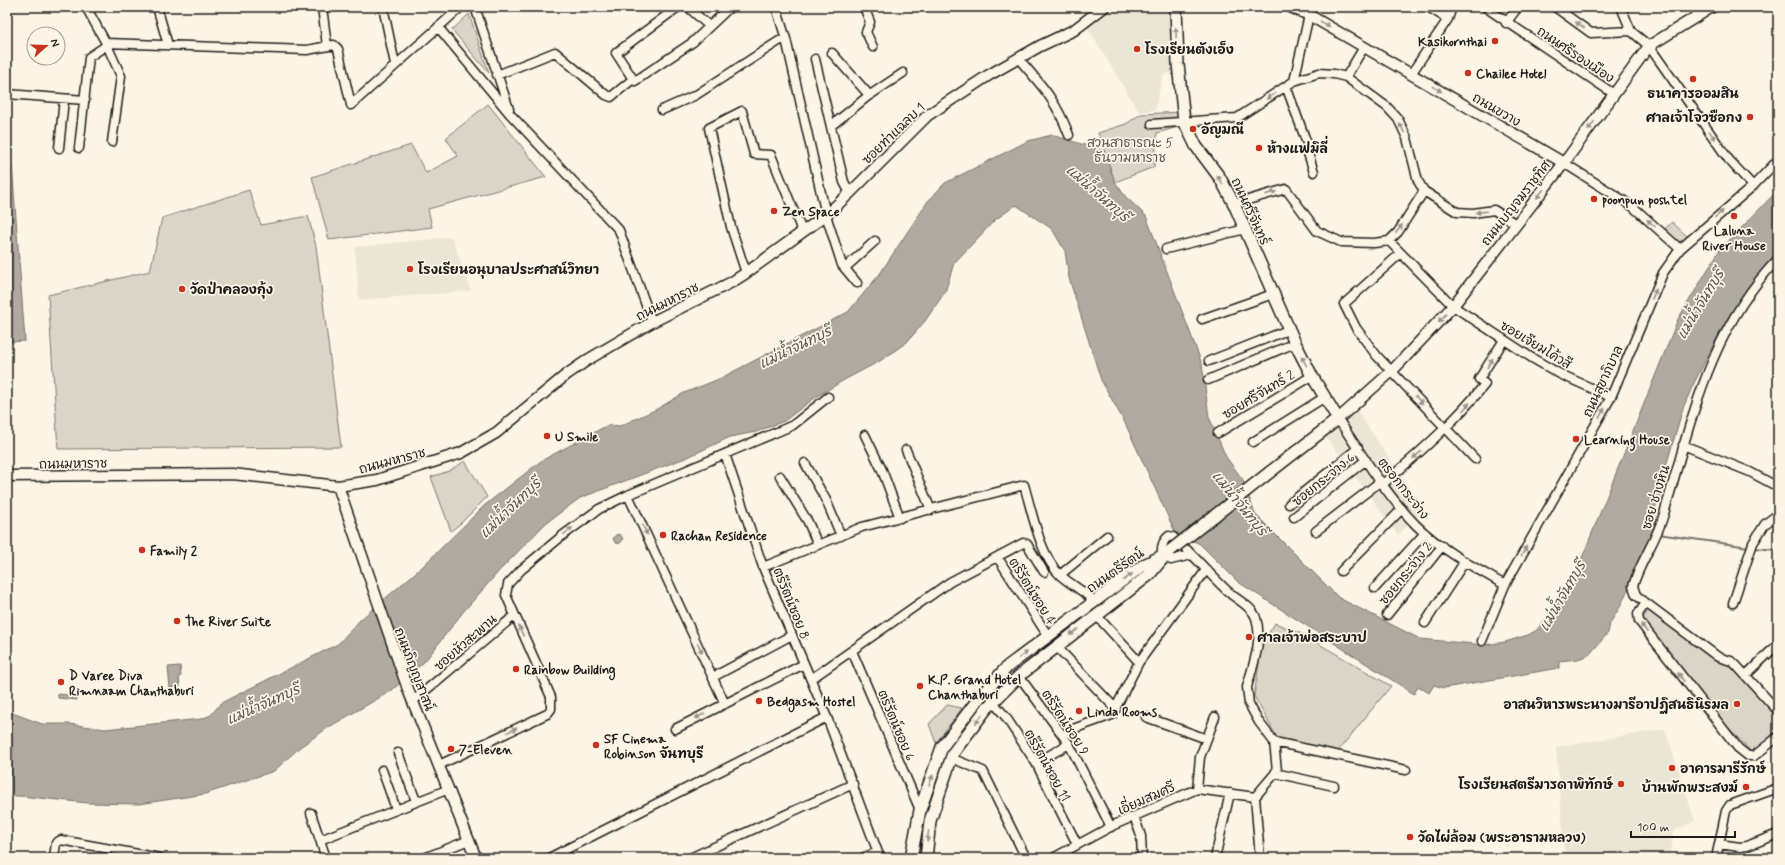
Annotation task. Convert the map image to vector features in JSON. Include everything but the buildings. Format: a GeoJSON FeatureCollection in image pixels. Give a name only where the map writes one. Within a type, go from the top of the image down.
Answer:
{"type":"FeatureCollection","features":[{"type":"Feature","properties":{"kind":"main road","name":"ถนนศรีจันทร์"},"geometry":{"type":"LineString","coordinates":[[1176,7],[1178,64],[1184,121],[1196,146],[1220,178],[1234,204],[1288,330],[1312,376],[1338,419]]}},
{"type":"Feature","properties":{"kind":"main road","name":"ถนนตรีรัตน์"},"geometry":{"type":"LineString","coordinates":[[926,858],[930,821],[953,753],[993,702],[1019,676],[1149,575],[1167,554],[1338,419]]}},
{"type":"Feature","properties":{"kind":"main road","name":"ถนนตรีรัตน์"},"geometry":{"type":"LineString","coordinates":[[911,858],[920,810],[942,748],[979,698],[1008,666],[1142,566],[1167,554]]}},
{"type":"Feature","properties":{"kind":"street"},"geometry":{"type":"LineString","coordinates":[[86,7],[121,76],[112,142]]}},
{"type":"Feature","properties":{"kind":"street"},"geometry":{"type":"LineString","coordinates":[[157,7],[168,45]]}},
{"type":"Feature","properties":{"kind":"street"},"geometry":{"type":"LineString","coordinates":[[322,7],[328,46]]}},
{"type":"Feature","properties":{"kind":"street"},"geometry":{"type":"LineString","coordinates":[[383,7],[395,64]]}},
{"type":"Feature","properties":{"kind":"street"},"geometry":{"type":"LineString","coordinates":[[79,148],[89,57],[106,44],[307,50],[334,45],[338,49],[351,105],[395,64],[461,7]]}},
{"type":"Feature","properties":{"kind":"street"},"geometry":{"type":"LineString","coordinates":[[475,7],[510,114]]}},
{"type":"Feature","properties":{"kind":"street"},"geometry":{"type":"LineString","coordinates":[[633,79],[616,53],[678,7]]}},
{"type":"Feature","properties":{"kind":"street"},"geometry":{"type":"LineString","coordinates":[[688,7],[710,26]]}},
{"type":"Feature","properties":{"kind":"street"},"geometry":{"type":"LineString","coordinates":[[497,74],[555,52],[606,95],[611,97],[633,79],[635,81],[693,42],[730,7]]}},
{"type":"Feature","properties":{"kind":"street"},"geometry":{"type":"LineString","coordinates":[[776,7],[786,39],[826,215],[842,265],[857,283]]}},
{"type":"Feature","properties":{"kind":"street"},"geometry":{"type":"LineString","coordinates":[[864,7],[870,22],[866,30],[866,34],[873,47]]}},
{"type":"Feature","properties":{"kind":"street","name":"ซอยท่าแฉลบ 1"},"geometry":{"type":"LineString","coordinates":[[732,282],[826,215],[928,115],[1018,58],[1074,30],[1104,7]]}},
{"type":"Feature","properties":{"kind":"street","name":"ถนนขวาง"},"geometry":{"type":"LineString","coordinates":[[1290,7],[1309,14],[1564,163],[1632,206],[1680,250]]}},
{"type":"Feature","properties":{"kind":"street"},"geometry":{"type":"LineString","coordinates":[[1428,7],[1450,13]]}},
{"type":"Feature","properties":{"kind":"street"},"geometry":{"type":"LineString","coordinates":[[1411,74],[1450,13],[1457,7]]}},
{"type":"Feature","properties":{"kind":"street","name":"ถนนศรีรองเมือง"},"geometry":{"type":"LineString","coordinates":[[1485,7],[1614,94]]}},
{"type":"Feature","properties":{"kind":"street"},"geometry":{"type":"LineString","coordinates":[[1506,22],[1518,7]]}},
{"type":"Feature","properties":{"kind":"street"},"geometry":{"type":"LineString","coordinates":[[1555,7],[1591,33],[1631,31]]}},
{"type":"Feature","properties":{"kind":"street"},"geometry":{"type":"LineString","coordinates":[[1621,7],[1631,31],[1649,46],[1728,160],[1753,186]]}},
{"type":"Feature","properties":{"kind":"street","name":"ถนนเบญจมราชูทิศ"},"geometry":{"type":"LineString","coordinates":[[1338,419],[1392,371],[1453,306],[1564,163],[1649,46],[1712,7]]}},
{"type":"Feature","properties":{"kind":"street"},"geometry":{"type":"LineString","coordinates":[[1294,81],[1309,14]]}},
{"type":"Feature","properties":{"kind":"street"},"geometry":{"type":"LineString","coordinates":[[438,27],[510,114],[619,230],[652,322]]}},
{"type":"Feature","properties":{"kind":"street"},"geometry":{"type":"LineString","coordinates":[[662,110],[696,94],[779,41],[786,39]]}},
{"type":"Feature","properties":{"kind":"street"},"geometry":{"type":"LineString","coordinates":[[1346,77],[1364,47]]}},
{"type":"Feature","properties":{"kind":"street"},"geometry":{"type":"LineString","coordinates":[[832,53],[870,95]]}},
{"type":"Feature","properties":{"kind":"street"},"geometry":{"type":"LineString","coordinates":[[1018,58],[1056,104],[1069,135]]}},
{"type":"Feature","properties":{"kind":"street"},"geometry":{"type":"LineString","coordinates":[[815,59],[844,182],[850,193]]}},
{"type":"Feature","properties":{"kind":"street"},"geometry":{"type":"LineString","coordinates":[[831,126],[870,95],[903,73]]}},
{"type":"Feature","properties":{"kind":"street"},"geometry":{"type":"LineString","coordinates":[[1152,124],[1237,118],[1294,81],[1319,73],[1334,74],[1346,77],[1386,107],[1398,119],[1407,138],[1418,181],[1424,191],[1457,212],[1473,213],[1494,210],[1516,224]]}},
{"type":"Feature","properties":{"kind":"street"},"geometry":{"type":"LineString","coordinates":[[1286,86],[1309,149],[1307,150],[1314,172]]}},
{"type":"Feature","properties":{"kind":"street"},"geometry":{"type":"LineString","coordinates":[[7,94],[85,100]]}},
{"type":"Feature","properties":{"kind":"street"},"geometry":{"type":"LineString","coordinates":[[59,148],[64,99]]}},
{"type":"Feature","properties":{"kind":"street"},"geometry":{"type":"LineString","coordinates":[[746,273],[731,227],[709,128],[742,111],[754,154],[771,155],[802,231]]}},
{"type":"Feature","properties":{"kind":"street","name":"ถนนสุขาภิบาล"},"geometry":{"type":"LineString","coordinates":[[1482,641],[1505,585],[1611,397],[1663,273],[1680,250],[1753,186],[1778,160]]}},
{"type":"Feature","properties":{"kind":"street"},"geometry":{"type":"LineString","coordinates":[[1234,204],[1286,189],[1317,231],[1341,242],[1374,243],[1389,241],[1398,232],[1424,191]]}},
{"type":"Feature","properties":{"kind":"street"},"geometry":{"type":"LineString","coordinates":[[1166,249],[1245,229]]}},
{"type":"Feature","properties":{"kind":"street"},"geometry":{"type":"LineString","coordinates":[[845,268],[875,241]]}},
{"type":"Feature","properties":{"kind":"street","name":"ซอยเจียมโค้วสี"},"geometry":{"type":"LineString","coordinates":[[1389,241],[1453,306],[1504,340],[1560,374],[1611,397]]}},
{"type":"Feature","properties":{"kind":"street"},"geometry":{"type":"LineString","coordinates":[[1401,253],[1344,304],[1365,341],[1377,356],[1475,459]]}},
{"type":"Feature","properties":{"kind":"street","name":"ซอย ช่างหิน"},"geometry":{"type":"LineString","coordinates":[[1778,259],[1762,276],[1745,298],[1726,330],[1709,367],[1683,445],[1663,518],[1633,586],[1636,595],[1646,603],[1718,657],[1733,662],[1778,711]]}},
{"type":"Feature","properties":{"kind":"street","name":"ถนนมหาราช"},"geometry":{"type":"LineString","coordinates":[[7,476],[232,474],[338,486],[377,480],[461,453],[496,433],[566,375],[589,358],[652,322],[732,282]]}},
{"type":"Feature","properties":{"kind":"street"},"geometry":{"type":"LineString","coordinates":[[1202,319],[1273,294]]}},
{"type":"Feature","properties":{"kind":"street"},"geometry":{"type":"LineString","coordinates":[[1209,361],[1288,330]]}},
{"type":"Feature","properties":{"kind":"street"},"geometry":{"type":"LineString","coordinates":[[1316,531],[1382,482],[1445,428],[1460,413],[1485,384],[1479,379],[1504,340]]}},
{"type":"Feature","properties":{"kind":"street"},"geometry":{"type":"LineString","coordinates":[[1208,380],[1295,343]]}},
{"type":"Feature","properties":{"kind":"street","name":"ซอยศรีจันทร์ 2"},"geometry":{"type":"LineString","coordinates":[[1218,433],[1312,376]]}},
{"type":"Feature","properties":{"kind":"street"},"geometry":{"type":"LineString","coordinates":[[440,765],[547,714],[551,709],[551,697],[506,595],[506,589],[512,579],[582,520],[599,509],[628,495],[793,425],[828,397]]}},
{"type":"Feature","properties":{"kind":"street"},"geometry":{"type":"LineString","coordinates":[[1253,442],[1325,397]]}},
{"type":"Feature","properties":{"kind":"street","name":"ตรอกกระจ่าง"},"geometry":{"type":"LineString","coordinates":[[1338,419],[1402,509],[1425,533],[1465,561],[1505,585]]}},
{"type":"Feature","properties":{"kind":"street"},"geometry":{"type":"LineString","coordinates":[[865,435],[882,470],[900,518]]}},
{"type":"Feature","properties":{"kind":"street"},"geometry":{"type":"LineString","coordinates":[[1683,445],[1750,472],[1778,487]]}},
{"type":"Feature","properties":{"kind":"street"},"geometry":{"type":"LineString","coordinates":[[1289,504],[1358,448]]}},
{"type":"Feature","properties":{"kind":"street"},"geometry":{"type":"LineString","coordinates":[[906,450],[930,510]]}},
{"type":"Feature","properties":{"kind":"street"},"geometry":{"type":"LineString","coordinates":[[725,454],[763,567]]}},
{"type":"Feature","properties":{"kind":"street","name":"ซอยกระจ่าง 6"},"geometry":{"type":"LineString","coordinates":[[1294,517],[1366,460]]}},
{"type":"Feature","properties":{"kind":"street"},"geometry":{"type":"LineString","coordinates":[[805,463],[826,500],[841,536]]}},
{"type":"Feature","properties":{"kind":"street"},"geometry":{"type":"LineString","coordinates":[[780,476],[808,522],[818,545]]}},
{"type":"Feature","properties":{"kind":"street","name":"ตรีรัตน์ซอย 8"},"geometry":{"type":"LineString","coordinates":[[878,855],[827,717],[763,567],[862,527],[1024,485],[1045,552],[1060,575]]}},
{"type":"Feature","properties":{"kind":"street","name":"ถนนภิญญสาสน์"},"geometry":{"type":"LineString","coordinates":[[338,486],[372,589],[411,697],[440,765],[448,789],[476,858]]}},
{"type":"Feature","properties":{"kind":"street"},"geometry":{"type":"LineString","coordinates":[[628,495],[725,704]]}},
{"type":"Feature","properties":{"kind":"street"},"geometry":{"type":"LineString","coordinates":[[1342,571],[1402,509]]}},
{"type":"Feature","properties":{"kind":"street"},"geometry":{"type":"LineString","coordinates":[[1733,603],[1752,547],[1765,524],[1778,514]]}},
{"type":"Feature","properties":{"kind":"street"},"geometry":{"type":"LineString","coordinates":[[1375,588],[1425,533]]}},
{"type":"Feature","properties":{"kind":"street"},"geometry":{"type":"LineString","coordinates":[[1095,602],[1060,575],[1106,536]]}},
{"type":"Feature","properties":{"kind":"street"},"geometry":{"type":"LineString","coordinates":[[1191,555],[1171,560],[1162,544],[1171,536],[1191,555],[1224,588],[1250,609],[1256,616],[1258,641],[1247,687],[1247,695],[1249,704],[1254,714],[1274,742],[1277,771],[1255,797],[1260,858]]}},
{"type":"Feature","properties":{"kind":"street"},"geometry":{"type":"LineString","coordinates":[[811,679],[950,582],[1025,543],[1044,572]]}},
{"type":"Feature","properties":{"kind":"street","name":"ซอยกระจ่าง 2"},"geometry":{"type":"LineString","coordinates":[[1387,615],[1442,546]]}},
{"type":"Feature","properties":{"kind":"street","name":"ตรีรัตน์ซอย 4"},"geometry":{"type":"LineString","coordinates":[[998,558],[1048,636]]}},
{"type":"Feature","properties":{"kind":"street"},"geometry":{"type":"LineString","coordinates":[[1425,623],[1465,561]]}},
{"type":"Feature","properties":{"kind":"street"},"geometry":{"type":"LineString","coordinates":[[1064,736],[1073,729],[1112,715],[1140,662],[1206,570]]}},
{"type":"Feature","properties":{"kind":"street"},"geometry":{"type":"LineString","coordinates":[[1646,603],[1637,616],[1638,621],[1731,741],[1743,753],[1748,756],[1754,756],[1778,737]]}},
{"type":"Feature","properties":{"kind":"street"},"geometry":{"type":"LineString","coordinates":[[1096,615],[1140,662]]}},
{"type":"Feature","properties":{"kind":"street","name":"ซอยหัวสะพาน"},"geometry":{"type":"LineString","coordinates":[[411,697],[514,616]]}},
{"type":"Feature","properties":{"kind":"street"},"geometry":{"type":"LineString","coordinates":[[713,677],[792,635]]}},
{"type":"Feature","properties":{"kind":"street"},"geometry":{"type":"LineString","coordinates":[[1746,675],[1778,644]]}},
{"type":"Feature","properties":{"kind":"street"},"geometry":{"type":"LineString","coordinates":[[1056,646],[1116,709]]}},
{"type":"Feature","properties":{"kind":"street","name":"ตรีรัตน์ซอย 6"},"geometry":{"type":"LineString","coordinates":[[852,651],[920,810]]}},
{"type":"Feature","properties":{"kind":"street"},"geometry":{"type":"LineString","coordinates":[[675,729],[804,664]]}},
{"type":"Feature","properties":{"kind":"street","name":"ตรีรัตน์ซอย 9"},"geometry":{"type":"LineString","coordinates":[[1019,676],[1069,744],[1110,827]]}},
{"type":"Feature","properties":{"kind":"street","name":"ตรีรัตน์ซอย 11"},"geometry":{"type":"LineString","coordinates":[[993,702],[1005,716],[1036,763],[1078,844]]}},
{"type":"Feature","properties":{"kind":"street"},"geometry":{"type":"LineString","coordinates":[[549,858],[827,717]]}},
{"type":"Feature","properties":{"kind":"street"},"geometry":{"type":"LineString","coordinates":[[1146,717],[1207,739]]}},
{"type":"Feature","properties":{"kind":"street"},"geometry":{"type":"LineString","coordinates":[[1198,789],[1200,757],[1215,717]]}},
{"type":"Feature","properties":{"kind":"street"},"geometry":{"type":"LineString","coordinates":[[1274,742],[1406,770]]}},
{"type":"Feature","properties":{"kind":"street"},"geometry":{"type":"LineString","coordinates":[[1036,763],[1069,744]]}},
{"type":"Feature","properties":{"kind":"street"},"geometry":{"type":"LineString","coordinates":[[398,753],[416,802]]}},
{"type":"Feature","properties":{"kind":"street"},"geometry":{"type":"LineString","coordinates":[[951,758],[982,771],[1026,858]]}},
{"type":"Feature","properties":{"kind":"street"},"geometry":{"type":"LineString","coordinates":[[382,770],[396,810]]}},
{"type":"Feature","properties":{"kind":"street"},"geometry":{"type":"LineString","coordinates":[[1275,773],[1334,786]]}},
{"type":"Feature","properties":{"kind":"street"},"geometry":{"type":"LineString","coordinates":[[690,858],[853,784]]}},
{"type":"Feature","properties":{"kind":"street"},"geometry":{"type":"LineString","coordinates":[[1716,858],[1726,811],[1730,805],[1778,788]]}},
{"type":"Feature","properties":{"kind":"street"},"geometry":{"type":"LineString","coordinates":[[320,840],[448,789]]}},
{"type":"Feature","properties":{"kind":"street","name":"เอี่ยมสมศรี"},"geometry":{"type":"LineString","coordinates":[[1053,858],[1110,827],[1198,789],[1255,797]]}},
{"type":"Feature","properties":{"kind":"street"},"geometry":{"type":"LineString","coordinates":[[1215,858],[1230,793]]}},
{"type":"Feature","properties":{"kind":"street"},"geometry":{"type":"LineString","coordinates":[[311,813],[326,858]]}},
{"type":"Feature","properties":{"kind":"street"},"geometry":{"type":"LineString","coordinates":[[1134,816],[1141,836],[1142,858]]}},
{"type":"Feature","properties":{"kind":"street"},"geometry":{"type":"LineString","coordinates":[[1719,844],[1740,847],[1747,846],[1778,834]]}},
{"type":"Feature","properties":{"kind":"street"},"geometry":{"type":"LineString","coordinates":[[54,858],[56,843],[61,840],[160,858]]}},
{"type":"Feature","properties":{"kind":"street"},"geometry":{"type":"LineString","coordinates":[[424,858],[469,840]]}},
{"type":"Feature","properties":{"kind":"street"},"geometry":{"type":"LineString","coordinates":[[862,858],[878,855]]}},
{"type":"Feature","properties":{"kind":"shaded area","name":"โรงเรียนตังเอ็ง"},"geometry":{"type":"Polygon","coordinates":[[[1109,7],[1172,7],[1176,71],[1163,75],[1155,110],[1139,112],[1087,27],[1109,7]]]}},
{"type":"Feature","properties":{"kind":"shaded area","name":"โรงเรียนอนุบาลประศาสน์วิทยา"},"geometry":{"type":"Polygon","coordinates":[[[452,237],[471,291],[359,300],[355,247],[452,237]]]}},
{"type":"Feature","properties":{"kind":"shaded area"},"geometry":{"type":"Polygon","coordinates":[[[1356,409],[1424,510],[1398,535],[1324,434],[1356,409]]]}},
{"type":"Feature","properties":{"kind":"shaded area","name":"โรงเรียนสตรีมารดาพิทักษ์"},"geometry":{"type":"Polygon","coordinates":[[[1665,729],[1695,821],[1674,831],[1670,858],[1565,858],[1556,747],[1665,729]]]}},
{"type":"Feature","properties":{"kind":"green space"},"geometry":{"type":"Polygon","coordinates":[[[469,14],[489,73],[452,30],[469,14]]]}},
{"type":"Feature","properties":{"kind":"green space"},"geometry":{"type":"Polygon","coordinates":[[[488,104],[546,177],[428,209],[432,227],[329,240],[312,177],[411,145],[426,173],[458,156],[446,138],[488,104]]]}},
{"type":"Feature","properties":{"kind":"green space","name":"สวนสาธารณะ 5 ธันวามหาราช"},"geometry":{"type":"Polygon","coordinates":[[[1183,112],[1185,125],[1157,133],[1154,167],[1115,182],[1098,133],[1126,124],[1141,114],[1183,112]]]}},
{"type":"Feature","properties":{"kind":"green space"},"geometry":{"type":"Polygon","coordinates":[[[249,190],[261,225],[308,216],[316,246],[341,447],[58,449],[48,295],[150,271],[162,218],[249,190]]]}},
{"type":"Feature","properties":{"kind":"green space"},"geometry":{"type":"Polygon","coordinates":[[[1672,222],[1688,237],[1681,243],[1678,243],[1664,230],[1672,222]]]}},
{"type":"Feature","properties":{"kind":"green space"},"geometry":{"type":"Polygon","coordinates":[[[465,461],[487,497],[451,531],[431,477],[449,471],[465,461]]]}},
{"type":"Feature","properties":{"kind":"green space"},"geometry":{"type":"Polygon","coordinates":[[[1650,609],[1731,664],[1778,715],[1778,729],[1752,753],[1698,695],[1641,620],[1650,609]]]}},
{"type":"Feature","properties":{"kind":"green space"},"geometry":{"type":"Polygon","coordinates":[[[1275,623],[1302,634],[1391,686],[1338,751],[1278,739],[1254,696],[1262,644],[1275,623]]]}},
{"type":"Feature","properties":{"kind":"green space"},"geometry":{"type":"Polygon","coordinates":[[[947,705],[962,708],[936,743],[929,724],[947,705]]]}},
{"type":"Feature","properties":{"kind":"water","name":"แม่น้ำจันทบุรี"},"geometry":{"type":"Polygon","coordinates":[[[1052,135],[1104,151],[1115,182],[1125,196],[1146,216],[1202,364],[1209,417],[1226,457],[1243,480],[1255,514],[1339,598],[1420,639],[1485,645],[1505,642],[1528,635],[1537,630],[1560,599],[1576,573],[1678,319],[1719,251],[1778,190],[1778,252],[1739,300],[1721,330],[1693,385],[1683,408],[1664,473],[1662,489],[1653,514],[1658,522],[1620,607],[1610,623],[1608,633],[1589,655],[1578,659],[1559,661],[1559,668],[1444,688],[1434,685],[1429,693],[1418,686],[1414,694],[1238,582],[1200,544],[1175,532],[1125,423],[1101,380],[1069,278],[1065,251],[1052,229],[1016,205],[995,220],[954,263],[945,292],[925,321],[907,342],[880,361],[816,397],[784,421],[756,432],[730,437],[688,457],[580,498],[546,523],[500,570],[463,612],[425,661],[391,691],[329,727],[300,747],[274,771],[205,794],[139,804],[88,803],[7,796],[7,711],[42,724],[69,724],[105,729],[201,719],[211,715],[221,703],[338,644],[360,620],[422,567],[485,505],[541,461],[608,425],[620,426],[657,409],[684,393],[719,379],[848,312],[879,275],[928,201],[945,183],[1028,141],[1052,135]]]}},
{"type":"Feature","properties":{"kind":"water"},"geometry":{"type":"Polygon","coordinates":[[[12,164],[25,341],[10,342],[7,301],[7,165],[12,164]]]}},
{"type":"Feature","properties":{"kind":"water"},"geometry":{"type":"Polygon","coordinates":[[[618,534],[623,539],[618,544],[613,539],[618,534]]]}},
{"type":"Feature","properties":{"kind":"water"},"geometry":{"type":"Polygon","coordinates":[[[180,666],[180,687],[170,688],[168,667],[180,666]]]}},
{"type":"Feature","properties":{"kind":"water"},"geometry":{"type":"Polygon","coordinates":[[[58,694],[77,696],[77,700],[58,698],[58,694]]]}},
{"type":"Feature","properties":{"kind":"waterway"},"geometry":{"type":"LineString","coordinates":[[1658,534],[1749,547]]}},
{"type":"Feature","properties":{"kind":"waterway"},"geometry":{"type":"LineString","coordinates":[[1753,548],[1778,550]]}},
{"type":"Feature","properties":{"kind":"place","name":"Kasikornthai"},"geometry":{"type":"Point","coordinates":[1495,41]}},
{"type":"Feature","properties":{"kind":"place","name":"โรงเรียนตังเอ็ง"},"geometry":{"type":"Point","coordinates":[1137,49]}},
{"type":"Feature","properties":{"kind":"place","name":"Chailee Hotel"},"geometry":{"type":"Point","coordinates":[1468,73]}},
{"type":"Feature","properties":{"kind":"place","name":"ธนาคารออมสิน"},"geometry":{"type":"Point","coordinates":[1693,79]}},
{"type":"Feature","properties":{"kind":"place","name":"ศาลเจ้าโจวซือกง"},"geometry":{"type":"Point","coordinates":[1750,117]}},
{"type":"Feature","properties":{"kind":"place","name":"อัญมณี"},"geometry":{"type":"Point","coordinates":[1193,129]}},
{"type":"Feature","properties":{"kind":"place","name":"ห้างแฟมิลี่"},"geometry":{"type":"Point","coordinates":[1259,148]}},
{"type":"Feature","properties":{"kind":"place","name":"poonpun poshtel"},"geometry":{"type":"Point","coordinates":[1594,199]}},
{"type":"Feature","properties":{"kind":"place","name":"Zen Space"},"geometry":{"type":"Point","coordinates":[774,211]}},
{"type":"Feature","properties":{"kind":"place","name":"Laluna River House"},"geometry":{"type":"Point","coordinates":[1734,216]}},
{"type":"Feature","properties":{"kind":"place","name":"โรงเรียนอนุบาลประศาสน์วิทยา"},"geometry":{"type":"Point","coordinates":[410,269]}},
{"type":"Feature","properties":{"kind":"place","name":"วัดป่าคลองกุ้ง"},"geometry":{"type":"Point","coordinates":[182,289]}},
{"type":"Feature","properties":{"kind":"place","name":"U Smile"},"geometry":{"type":"Point","coordinates":[547,436]}},
{"type":"Feature","properties":{"kind":"place","name":"Learning House"},"geometry":{"type":"Point","coordinates":[1576,439]}},
{"type":"Feature","properties":{"kind":"place","name":"Rachan Residence"},"geometry":{"type":"Point","coordinates":[663,535]}},
{"type":"Feature","properties":{"kind":"place","name":"Family 2"},"geometry":{"type":"Point","coordinates":[142,550]}},
{"type":"Feature","properties":{"kind":"place","name":"The River Suite"},"geometry":{"type":"Point","coordinates":[177,621]}},
{"type":"Feature","properties":{"kind":"place","name":"ศาลเจ้าพ่อสระบาป"},"geometry":{"type":"Point","coordinates":[1249,637]}},
{"type":"Feature","properties":{"kind":"place","name":"Rainbow Building"},"geometry":{"type":"Point","coordinates":[516,669]}},
{"type":"Feature","properties":{"kind":"place","name":"D Varee Diva Rimnaam Chanthaburi"},"geometry":{"type":"Point","coordinates":[61,682]}},
{"type":"Feature","properties":{"kind":"place","name":"K.P. Grand Hotel Chanthaburi"},"geometry":{"type":"Point","coordinates":[920,686]}},
{"type":"Feature","properties":{"kind":"place","name":"Bedgasm Hostel"},"geometry":{"type":"Point","coordinates":[759,701]}},
{"type":"Feature","properties":{"kind":"place","name":"อาสนวิหารพระนางมารีอาปฏิสนธินิรมล"},"geometry":{"type":"Point","coordinates":[1737,704]}},
{"type":"Feature","properties":{"kind":"place","name":"Linda Rooms"},"geometry":{"type":"Point","coordinates":[1079,711]}},
{"type":"Feature","properties":{"kind":"place","name":"SF Cinema Robinson จันทบุรี"},"geometry":{"type":"Point","coordinates":[596,745]}},
{"type":"Feature","properties":{"kind":"place","name":"7-Eleven"},"geometry":{"type":"Point","coordinates":[451,749]}},
{"type":"Feature","properties":{"kind":"place","name":"อาคารมารีรักษ์"},"geometry":{"type":"Point","coordinates":[1672,768]}},
{"type":"Feature","properties":{"kind":"place","name":"โรงเรียนสตรีมารดาพิทักษ์"},"geometry":{"type":"Point","coordinates":[1621,784]}},
{"type":"Feature","properties":{"kind":"place","name":"บ้านพักพระสงฆ์"},"geometry":{"type":"Point","coordinates":[1746,787]}},
{"type":"Feature","properties":{"kind":"place","name":"วัดไผ่ล้อม (พระอารามหลวง)"},"geometry":{"type":"Point","coordinates":[1410,837]}}]}
